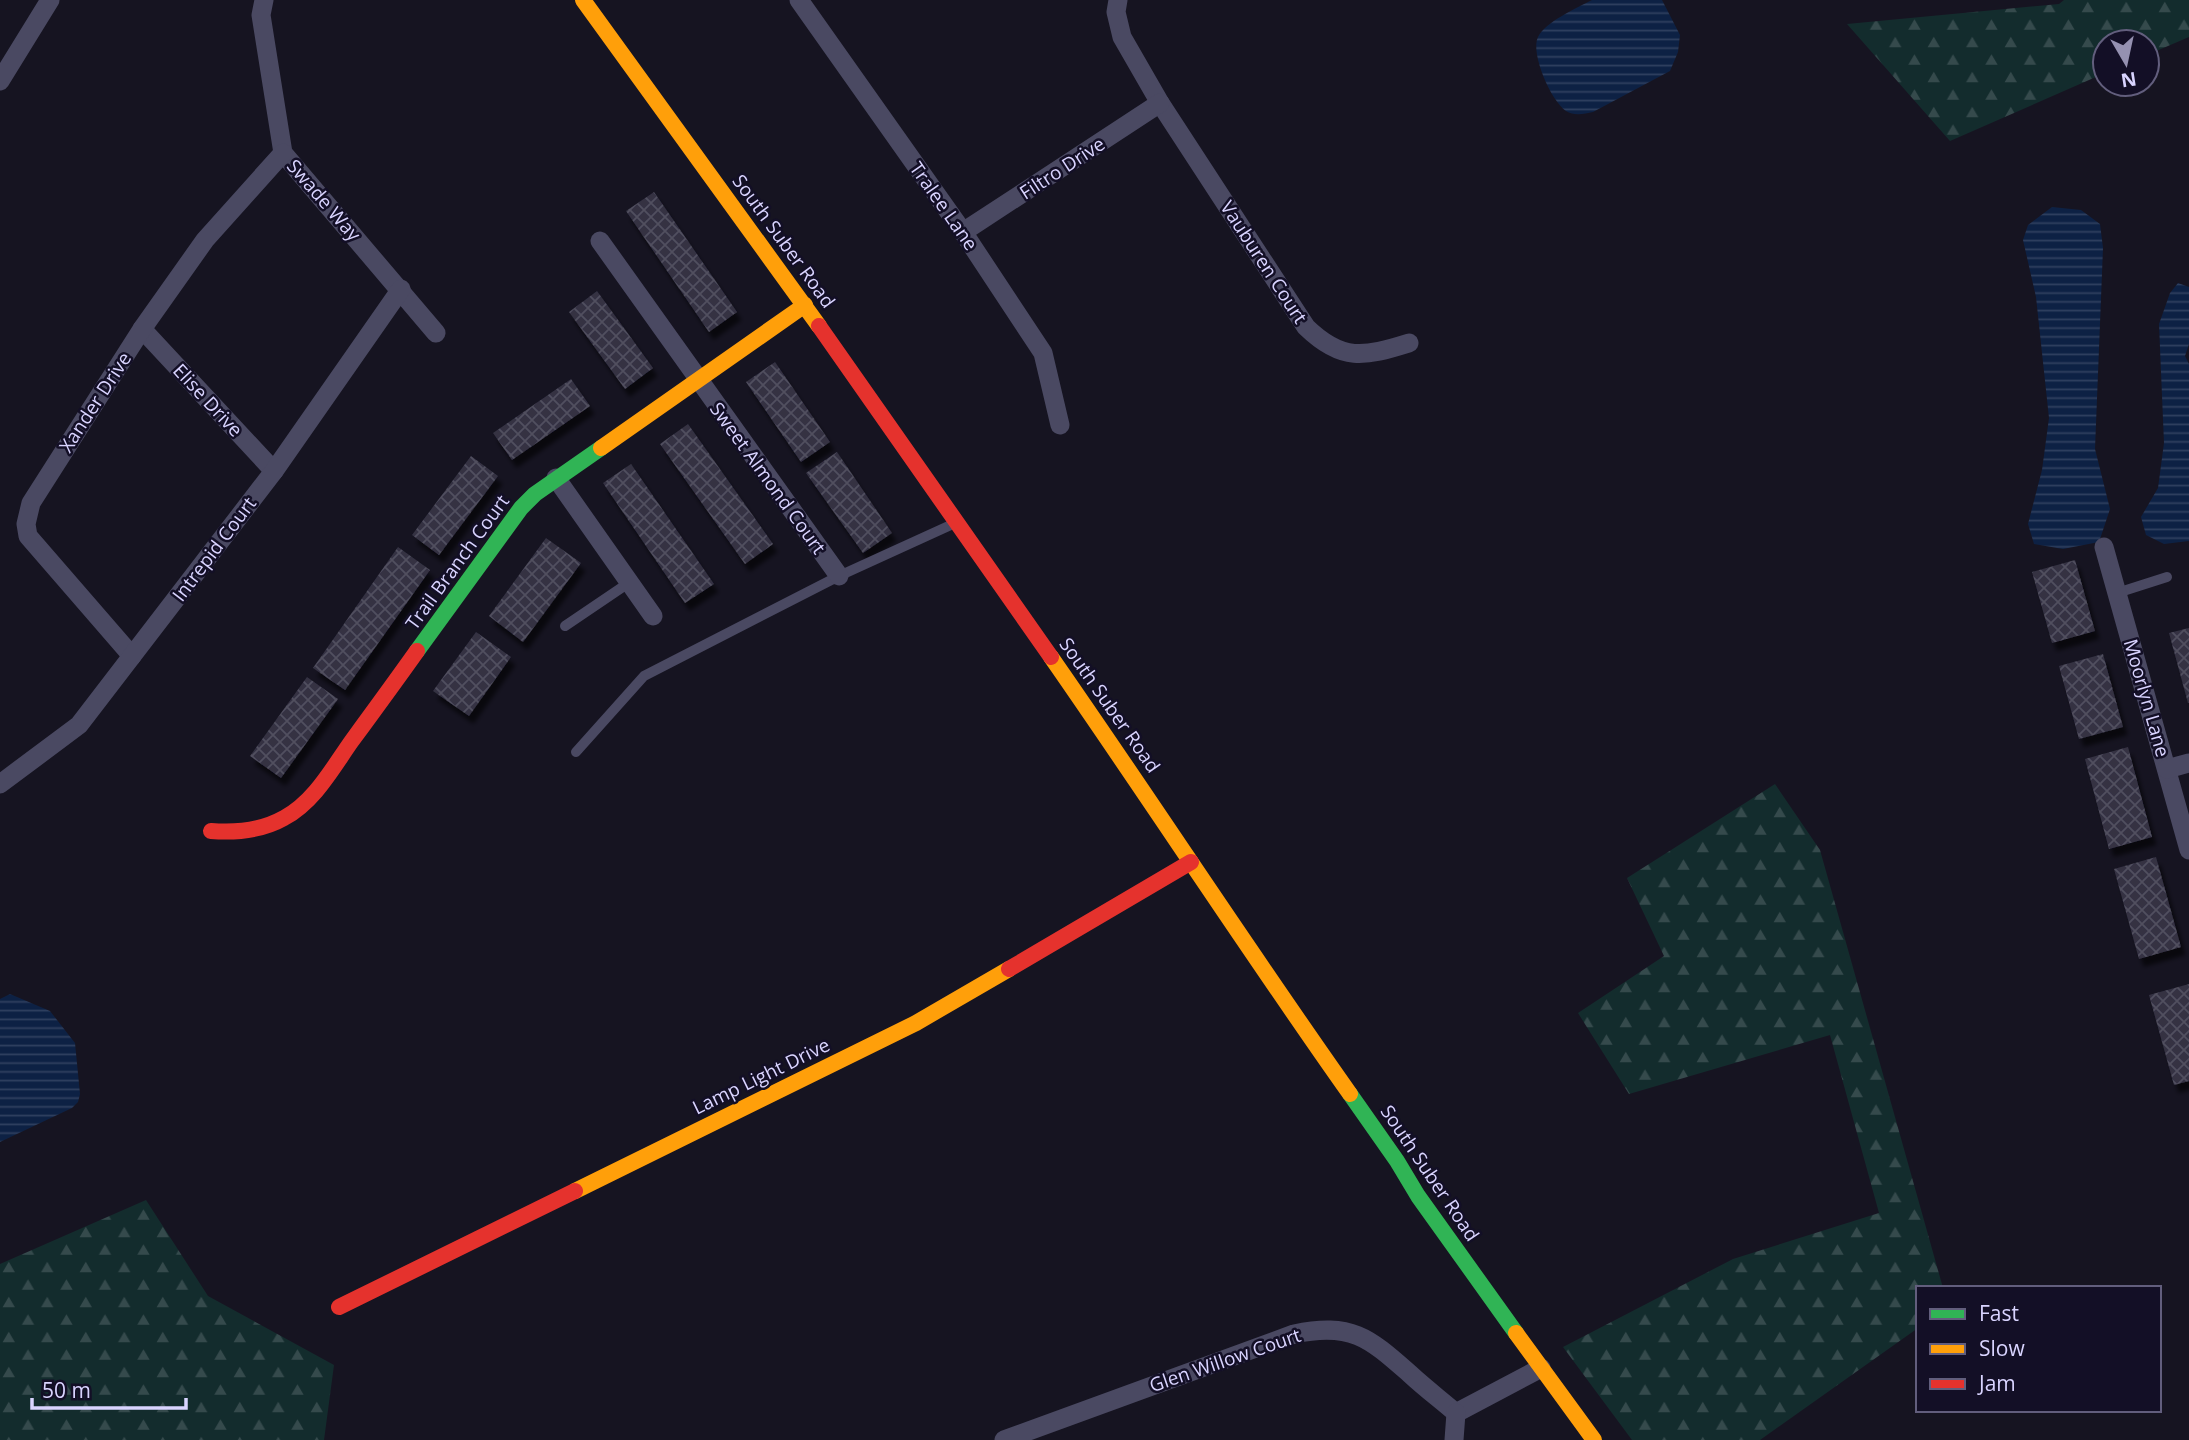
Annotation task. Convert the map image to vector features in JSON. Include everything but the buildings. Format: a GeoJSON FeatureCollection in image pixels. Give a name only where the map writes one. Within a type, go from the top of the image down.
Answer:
{"type":"FeatureCollection","features":[{"type":"Feature","properties":{"kind":"street"},"geometry":{"type":"LineString","coordinates":[[0,81],[50,0]]}},
{"type":"Feature","properties":{"kind":"street","name":"Swade Way"},"geometry":{"type":"LineString","coordinates":[[264,0],[261,15],[284,153],[436,333]]}},
{"type":"Feature","properties":{"kind":"street","name":"South Suber Road"},"geometry":{"type":"LineString","coordinates":[[583,0],[805,305],[1191,862],[1245,945],[1397,1161],[1418,1196],[1594,1440]]}},
{"type":"Feature","properties":{"kind":"street","name":"Tralee Lane"},"geometry":{"type":"LineString","coordinates":[[799,0],[963,232],[1043,353],[1060,425]]}},
{"type":"Feature","properties":{"kind":"street","name":"Vauburen Court"},"geometry":{"type":"LineString","coordinates":[[1118,0],[1116,12],[1122,37],[1160,103],[1307,327],[1322,343],[1342,352],[1363,354],[1385,351],[1409,343]]}},
{"type":"Feature","properties":{"kind":"street","name":"Filtro Drive"},"geometry":{"type":"LineString","coordinates":[[963,232],[1160,103]]}},
{"type":"Feature","properties":{"kind":"street","name":"Xander Drive"},"geometry":{"type":"LineString","coordinates":[[132,656],[28,536],[26,524],[31,503],[142,329],[205,240],[284,153]]}},
{"type":"Feature","properties":{"kind":"street","name":"Sweet Almond Court"},"geometry":{"type":"LineString","coordinates":[[600,241],[839,576]]}},
{"type":"Feature","properties":{"kind":"street","name":"Intrepid Court"},"geometry":{"type":"LineString","coordinates":[[0,784],[79,725],[274,471],[401,289]]}},
{"type":"Feature","properties":{"kind":"street","name":"Trail Branch Court"},"geometry":{"type":"LineString","coordinates":[[211,831],[236,834],[276,822],[296,812],[309,800],[521,508],[556,478],[805,305]]}},
{"type":"Feature","properties":{"kind":"street","name":"Elise Drive"},"geometry":{"type":"LineString","coordinates":[[142,329],[274,471]]}},
{"type":"Feature","properties":{"kind":"street"},"geometry":{"type":"LineString","coordinates":[[556,478],[653,617]]}},
{"type":"Feature","properties":{"kind":"street","name":"Moorlyn Lane"},"geometry":{"type":"LineString","coordinates":[[2104,547],[2189,850]]}},
{"type":"Feature","properties":{"kind":"street"},"geometry":{"type":"LineString","coordinates":[[2167,769],[2189,763]]}},
{"type":"Feature","properties":{"kind":"street","name":"Lamp Light Drive"},"geometry":{"type":"LineString","coordinates":[[339,1307],[916,1023],[1191,862]]}},
{"type":"Feature","properties":{"kind":"street","name":"Glen Willow Court"},"geometry":{"type":"LineString","coordinates":[[1004,1440],[1294,1334],[1316,1329],[1342,1330],[1374,1342],[1456,1413]]}},
{"type":"Feature","properties":{"kind":"street"},"geometry":{"type":"LineString","coordinates":[[1454,1440],[1456,1413],[1541,1368]]}},
{"type":"Feature","properties":{"kind":"lane"},"geometry":{"type":"LineString","coordinates":[[576,752],[644,676],[839,576],[957,522]]}},
{"type":"Feature","properties":{"kind":"lane"},"geometry":{"type":"LineString","coordinates":[[2117,593],[2167,577]]}},
{"type":"Feature","properties":{"kind":"lane"},"geometry":{"type":"LineString","coordinates":[[565,626],[630,582]]}},
{"type":"Feature","properties":{"kind":"green space"},"geometry":{"type":"Polygon","coordinates":[[[2064,0],[2189,0],[2189,37],[2161,49],[2161,28],[2091,28],[2091,79],[1950,141],[1847,24],[2059,4],[2064,0]]]}},
{"type":"Feature","properties":{"kind":"green space"},"geometry":{"type":"Polygon","coordinates":[[[1775,784],[1820,850],[1942,1286],[1916,1286],[1916,1329],[1760,1440],[1632,1440],[1563,1347],[1733,1259],[1879,1213],[1830,1035],[1629,1094],[1578,1013],[1664,956],[1627,878],[1775,784]]]}},
{"type":"Feature","properties":{"kind":"green space"},"geometry":{"type":"Polygon","coordinates":[[[146,1200],[208,1296],[334,1365],[324,1440],[0,1440],[0,1264],[146,1200]]]}},
{"type":"Feature","properties":{"kind":"water"},"geometry":{"type":"Polygon","coordinates":[[[1592,0],[1662,0],[1680,35],[1678,52],[1670,71],[1593,112],[1572,114],[1560,106],[1548,87],[1539,65],[1536,44],[1547,26],[1592,0]]]}},
{"type":"Feature","properties":{"kind":"water"},"geometry":{"type":"Polygon","coordinates":[[[2052,207],[2081,210],[2100,224],[2103,248],[2095,449],[2110,509],[2099,542],[2063,549],[2034,544],[2028,524],[2042,470],[2049,418],[2036,297],[2023,240],[2028,225],[2052,207]]]}},
{"type":"Feature","properties":{"kind":"water"},"geometry":{"type":"Polygon","coordinates":[[[2178,283],[2189,287],[2189,344],[2185,356],[2189,364],[2189,541],[2164,544],[2146,535],[2141,517],[2158,488],[2164,443],[2159,324],[2170,293],[2178,283]]]}},
{"type":"Feature","properties":{"kind":"water"},"geometry":{"type":"Polygon","coordinates":[[[10,994],[50,1011],[75,1043],[80,1094],[78,1102],[72,1108],[0,1142],[0,999],[10,994]]]}},
{"type":"Feature","properties":{"kind":"traffic: fast"},"geometry":{"type":"LineString","coordinates":[[417,651],[521,508],[535,494],[601,448]]}},
{"type":"Feature","properties":{"kind":"traffic: fast"},"geometry":{"type":"LineString","coordinates":[[1350,1094],[1418,1196],[1516,1333]]}},
{"type":"Feature","properties":{"kind":"traffic: slow"},"geometry":{"type":"LineString","coordinates":[[583,0],[819,326]]}},
{"type":"Feature","properties":{"kind":"traffic: slow"},"geometry":{"type":"LineString","coordinates":[[601,448],[805,305]]}},
{"type":"Feature","properties":{"kind":"traffic: slow"},"geometry":{"type":"LineString","coordinates":[[1051,657],[1350,1094]]}},
{"type":"Feature","properties":{"kind":"traffic: slow"},"geometry":{"type":"LineString","coordinates":[[575,1191],[916,1023],[1009,969]]}},
{"type":"Feature","properties":{"kind":"traffic: slow"},"geometry":{"type":"LineString","coordinates":[[1516,1333],[1594,1440]]}},
{"type":"Feature","properties":{"kind":"traffic: jam"},"geometry":{"type":"LineString","coordinates":[[819,326],[1051,657]]}},
{"type":"Feature","properties":{"kind":"traffic: jam"},"geometry":{"type":"LineString","coordinates":[[211,831],[239,831],[266,826],[295,811],[329,774],[417,651]]}},
{"type":"Feature","properties":{"kind":"traffic: jam"},"geometry":{"type":"LineString","coordinates":[[1009,969],[1191,862]]}},
{"type":"Feature","properties":{"kind":"traffic: jam"},"geometry":{"type":"LineString","coordinates":[[339,1307],[575,1191]]}}]}
